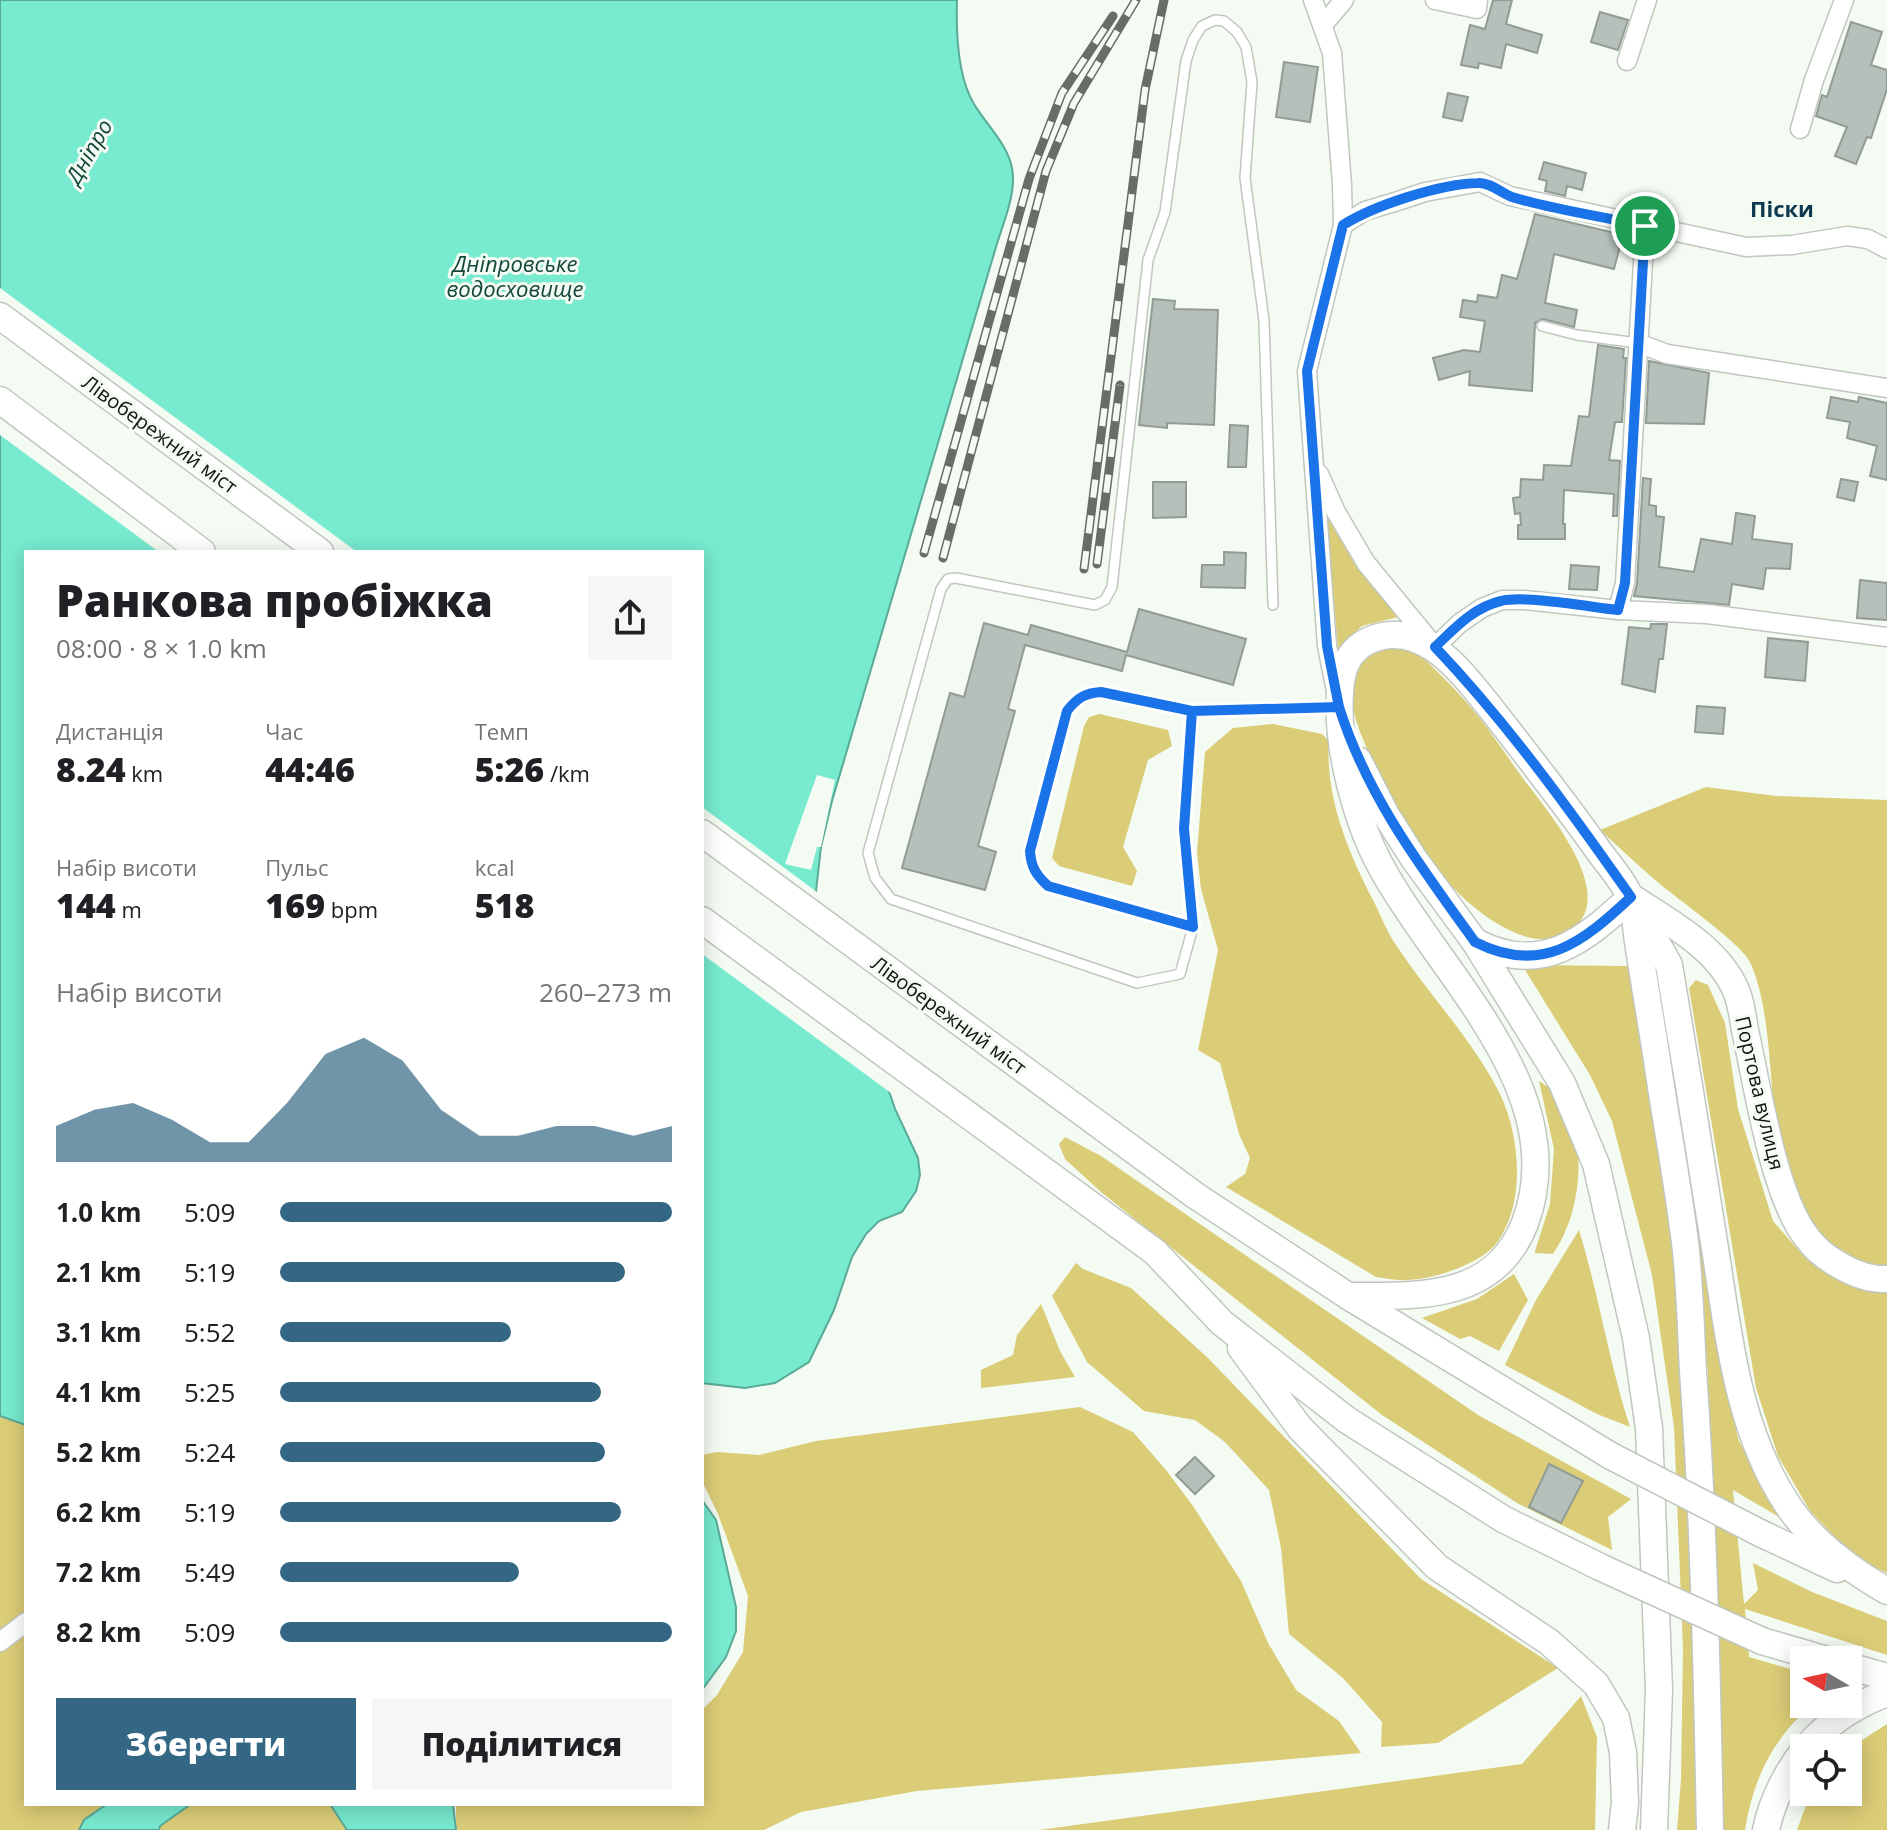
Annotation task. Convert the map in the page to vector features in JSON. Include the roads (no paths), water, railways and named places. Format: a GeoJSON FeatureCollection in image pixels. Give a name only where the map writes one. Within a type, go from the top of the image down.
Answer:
{"type":"FeatureCollection","features":[{"type":"Feature","properties":{"kind":"main road","name":"Лівобережний міст"},"geometry":{"type":"LineString","coordinates":[[0,316],[317,550]]}},
{"type":"Feature","properties":{"kind":"main road"},"geometry":{"type":"LineString","coordinates":[[0,400],[199,550]]}},
{"type":"Feature","properties":{"kind":"main road"},"geometry":{"type":"LineString","coordinates":[[1348,1296],[1430,1295],[1479,1279],[1511,1252],[1530,1209],[1536,1183],[1533,1135],[1505,1056],[1482,1016],[1384,872],[1367,836],[1347,766],[1339,707],[1341,675],[1351,653],[1370,640],[1394,635],[1411,637],[1435,647],[1487,704],[1631,897],[1669,965],[1743,1407],[1756,1443],[1787,1504],[1810,1532],[1845,1564],[1887,1592]]}},
{"type":"Feature","properties":{"kind":"main road"},"geometry":{"type":"LineString","coordinates":[[1339,707],[1363,772],[1386,815],[1475,942],[1562,1083],[1596,1164],[1636,1338],[1649,1428],[1659,1690],[1654,1830]]}},
{"type":"Feature","properties":{"kind":"main road","name":"Лівобережний міст"},"geometry":{"type":"LineString","coordinates":[[704,834],[1196,1196],[1348,1296],[1611,1456],[1760,1533],[1887,1592]]}},
{"type":"Feature","properties":{"kind":"main road"},"geometry":{"type":"LineString","coordinates":[[1475,942],[1513,956],[1542,955],[1568,948],[1595,931],[1631,897]]}},
{"type":"Feature","properties":{"kind":"main road"},"geometry":{"type":"LineString","coordinates":[[1631,897],[1685,1250],[1698,1447],[1710,1830]]}},
{"type":"Feature","properties":{"kind":"main road","name":"Портова вулиця"},"geometry":{"type":"LineString","coordinates":[[1631,897],[1713,956],[1736,991],[1774,1161],[1790,1207],[1806,1237],[1824,1256],[1849,1272],[1878,1280],[1887,1279]]}},
{"type":"Feature","properties":{"kind":"main road"},"geometry":{"type":"LineString","coordinates":[[704,921],[1155,1252],[1222,1323],[1300,1428],[1437,1567],[1549,1642],[1596,1684],[1616,1718],[1623,1752],[1625,1803],[1622,1830]]}},
{"type":"Feature","properties":{"kind":"main road"},"geometry":{"type":"LineString","coordinates":[[1222,1323],[1347,1420],[1503,1519],[1762,1641],[1790,1649]]}},
{"type":"Feature","properties":{"kind":"main road"},"geometry":{"type":"LineString","coordinates":[[1862,1670],[1887,1677]]}},
{"type":"Feature","properties":{"kind":"main road"},"geometry":{"type":"LineString","coordinates":[[1818,1734],[1864,1702],[1887,1693]]}},
{"type":"Feature","properties":{"kind":"main road"},"geometry":{"type":"LineString","coordinates":[[1766,1830],[1770,1812],[1790,1773]]}},
{"type":"Feature","properties":{"kind":"street"},"geometry":{"type":"LineString","coordinates":[[1313,0],[1332,53],[1343,225],[1307,371],[1327,646],[1339,707]]}},
{"type":"Feature","properties":{"kind":"street"},"geometry":{"type":"LineString","coordinates":[[1323,25],[1344,0]]}},
{"type":"Feature","properties":{"kind":"street"},"geometry":{"type":"LineString","coordinates":[[1435,0],[1477,4]]}},
{"type":"Feature","properties":{"kind":"street"},"geometry":{"type":"LineString","coordinates":[[1627,61],[1647,0]]}},
{"type":"Feature","properties":{"kind":"street"},"geometry":{"type":"LineString","coordinates":[[1800,129],[1814,80],[1844,0]]}},
{"type":"Feature","properties":{"kind":"street"},"geometry":{"type":"LineString","coordinates":[[1343,225],[1365,211],[1425,192],[1480,182],[1510,196],[1746,247],[1792,245],[1847,236],[1868,239],[1887,249]]}},
{"type":"Feature","properties":{"kind":"street"},"geometry":{"type":"LineString","coordinates":[[1618,610],[1625,583],[1645,226]]}},
{"type":"Feature","properties":{"kind":"street"},"geometry":{"type":"LineString","coordinates":[[1638,343],[1667,354],[1887,388]]}},
{"type":"Feature","properties":{"kind":"street"},"geometry":{"type":"LineString","coordinates":[[1313,460],[1336,512],[1366,563],[1435,647],[1460,623],[1482,608],[1502,600],[1707,614],[1887,637]]}},
{"type":"Feature","properties":{"kind":"street"},"geometry":{"type":"LineString","coordinates":[[0,1642],[24,1624]]}},
{"type":"Feature","properties":{"kind":"lane"},"geometry":{"type":"LineString","coordinates":[[1192,711],[1184,829],[1193,927],[1180,974],[1137,983],[891,899],[875,878],[868,853],[937,602],[948,579],[1095,605],[1105,600],[1112,587],[1148,260],[1165,212],[1186,61],[1202,26],[1215,20],[1224,21],[1242,39],[1252,82],[1245,178],[1264,320],[1273,605]]}},
{"type":"Feature","properties":{"kind":"lane"},"geometry":{"type":"LineString","coordinates":[[1542,326],[1577,335],[1638,343]]}},
{"type":"Feature","properties":{"kind":"lane"},"geometry":{"type":"LineString","coordinates":[[1193,927],[1048,886],[1031,864],[1030,851],[1067,711],[1076,700],[1088,693],[1101,692],[1192,711],[1339,707]]}},
{"type":"Feature","properties":{"kind":"water","name":"Дніпровське водосховище"},"geometry":{"type":"Polygon","coordinates":[[[0,0],[957,0],[957,40],[964,80],[974,104],[1010,159],[1013,188],[832,801],[821,847],[816,891],[823,930],[918,1158],[920,1175],[916,1191],[902,1212],[879,1221],[866,1234],[852,1257],[834,1310],[809,1362],[775,1383],[745,1388],[704,1383],[704,550],[24,550],[24,1424],[0,1416],[0,0]]]}},
{"type":"Feature","properties":{"kind":"water"},"geometry":{"type":"Polygon","coordinates":[[[704,1503],[716,1520],[736,1607],[736,1631],[726,1657],[704,1687],[704,1503]]]}},
{"type":"Feature","properties":{"kind":"water"},"geometry":{"type":"Polygon","coordinates":[[[104,1806],[188,1806],[160,1826],[159,1830],[79,1830],[84,1820],[104,1806]]]}},
{"type":"Feature","properties":{"kind":"water"},"geometry":{"type":"Polygon","coordinates":[[[331,1806],[453,1806],[456,1830],[347,1830],[331,1806]]]}},
{"type":"Feature","properties":{"kind":"railway"},"geometry":{"type":"LineString","coordinates":[[943,558],[1046,171],[1074,103],[1136,0]]}},
{"type":"Feature","properties":{"kind":"railway"},"geometry":{"type":"LineString","coordinates":[[1084,569],[1145,90],[1164,0]]}},
{"type":"Feature","properties":{"kind":"railway"},"geometry":{"type":"LineString","coordinates":[[924,553],[1029,179],[1062,93],[1113,16]]}},
{"type":"Feature","properties":{"kind":"railway"},"geometry":{"type":"LineString","coordinates":[[1097,564],[1120,385]]}},
{"type":"Feature","properties":{"kind":"district","name":"Піски"},"geometry":{"type":"Point","coordinates":[1782,208]}},
{"type":"Feature","properties":{"kind":"water label","name":"Дніпро"},"geometry":{"type":"Point","coordinates":[88,151]}}]}
